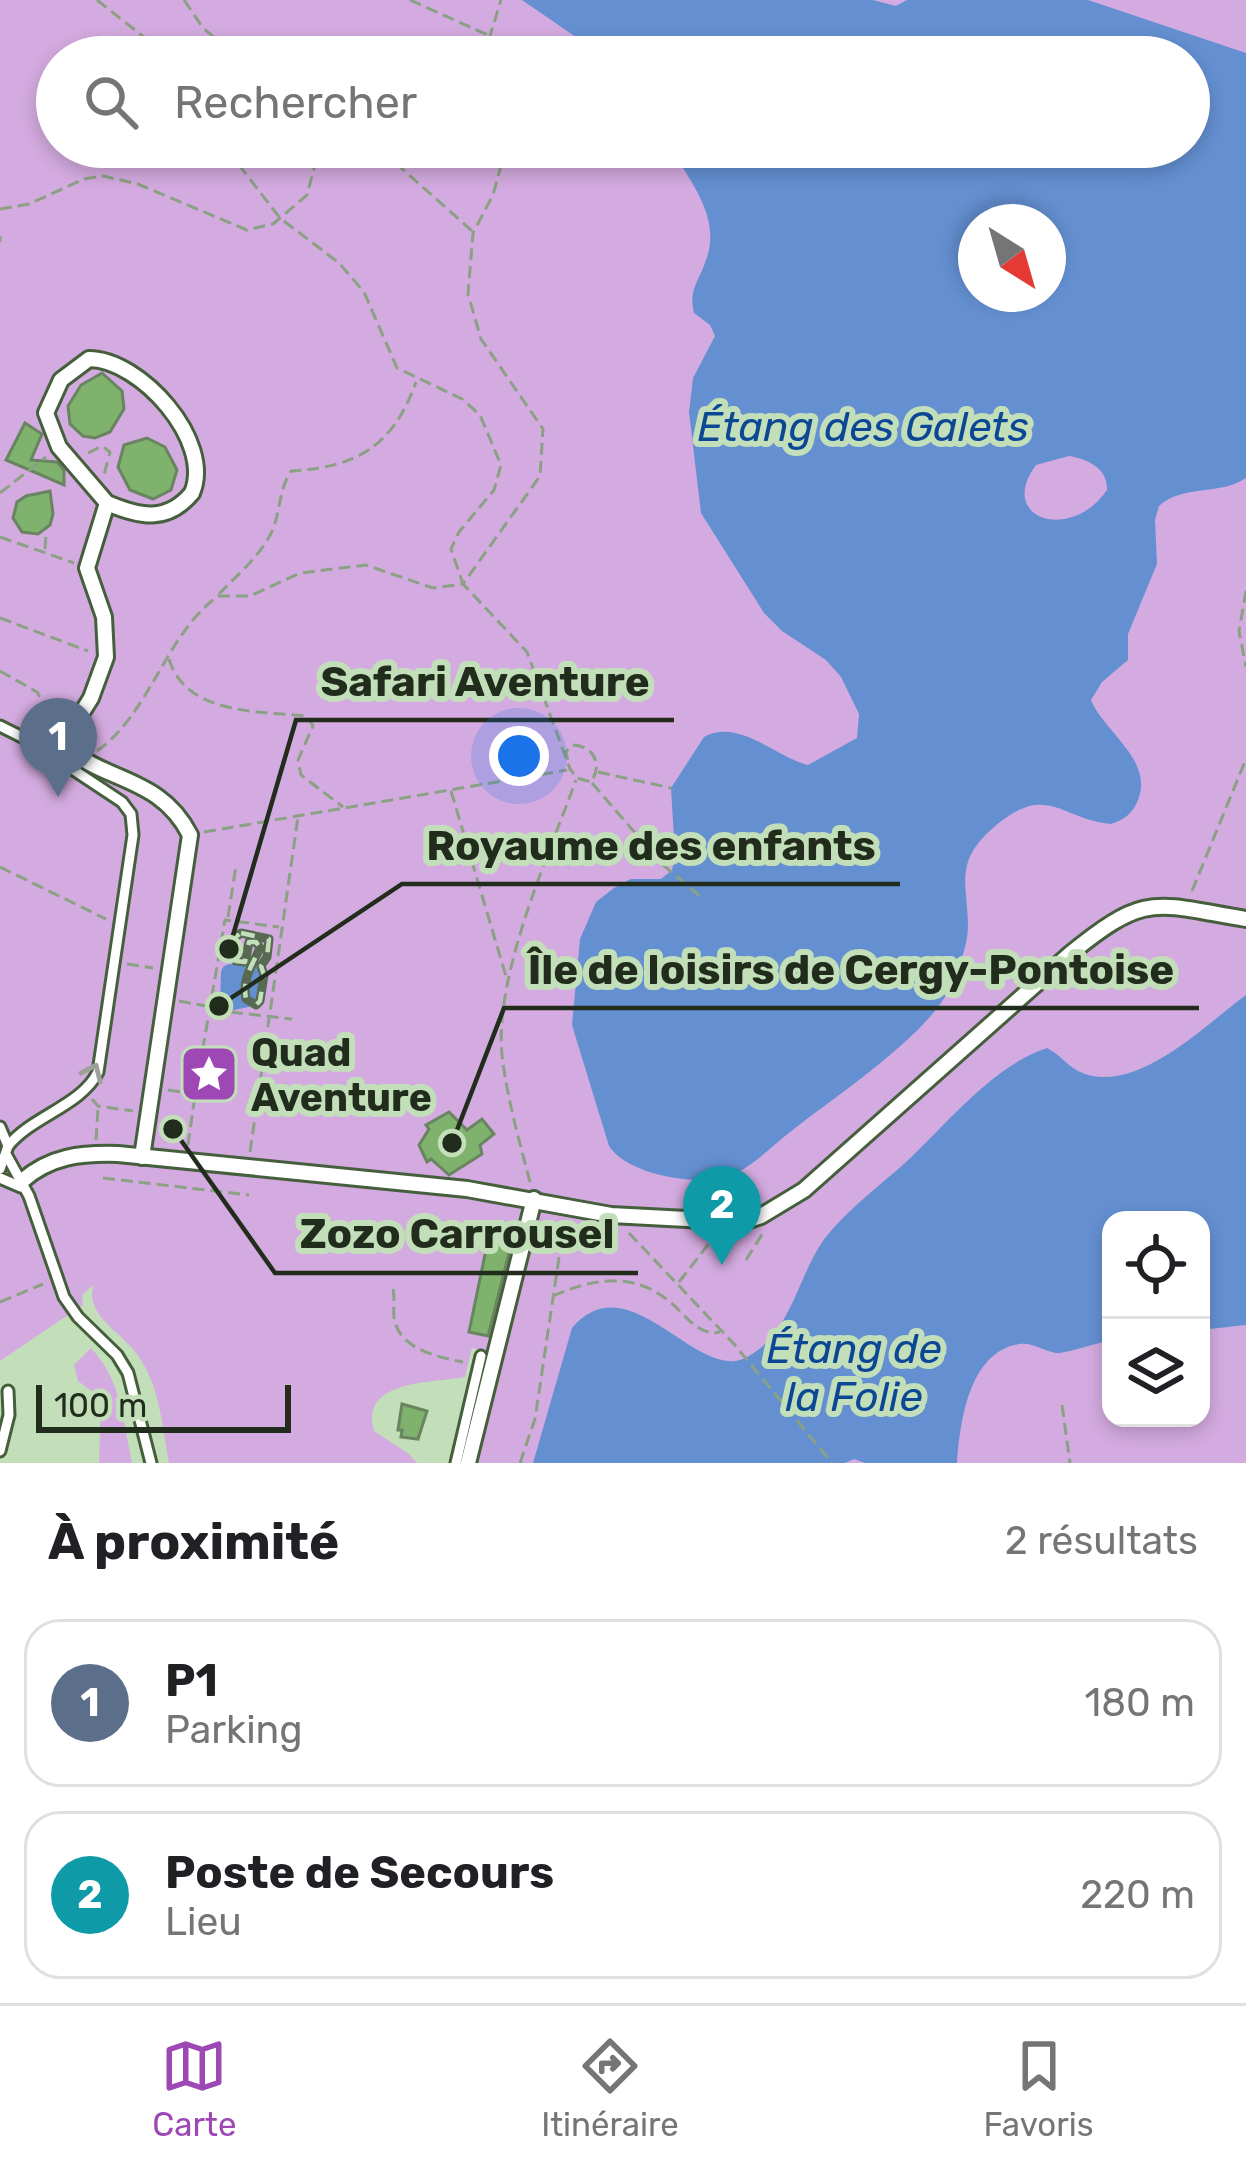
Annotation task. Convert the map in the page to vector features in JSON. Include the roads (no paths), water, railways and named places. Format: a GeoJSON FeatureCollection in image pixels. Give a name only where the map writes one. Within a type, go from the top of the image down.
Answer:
{"type":"FeatureCollection","features":[{"type":"Feature","properties":{"kind":"street"},"geometry":{"type":"LineString","coordinates":[[112,361],[131,372],[165,405],[193,448],[197,477],[193,493],[175,510],[156,516],[133,514],[101,498],[58,447],[46,413],[61,380],[80,362],[112,361]]}},
{"type":"Feature","properties":{"kind":"street"},"geometry":{"type":"LineString","coordinates":[[101,498],[87,568],[104,617],[106,658],[91,698],[62,743],[76,757],[133,780],[154,794],[177,814],[190,835],[142,1157]]}},
{"type":"Feature","properties":{"kind":"street"},"geometry":{"type":"LineString","coordinates":[[25,1188],[44,1164],[94,1154],[467,1189],[611,1215],[724,1224],[761,1216],[824,1174],[1097,932],[1134,910],[1158,904],[1246,920]]}},
{"type":"Feature","properties":{"kind":"street"},"geometry":{"type":"LineString","coordinates":[[467,1463],[534,1199]]}},
{"type":"Feature","properties":{"kind":"lane"},"geometry":{"type":"LineString","coordinates":[[0,726],[129,808],[133,845],[95,1078],[81,1093],[32,1123],[7,1151],[0,1174],[25,1188]]}},
{"type":"Feature","properties":{"kind":"lane"},"geometry":{"type":"LineString","coordinates":[[0,1127],[56,1279],[78,1316],[112,1348],[128,1373],[151,1463]]}},
{"type":"Feature","properties":{"kind":"lane"},"geometry":{"type":"LineString","coordinates":[[456,1463],[480,1360]]}},
{"type":"Feature","properties":{"kind":"lane"},"geometry":{"type":"LineString","coordinates":[[0,1450],[10,1415],[8,1391]]}},
{"type":"Feature","properties":{"kind":"water","name":"Étang des Galets"},"geometry":{"type":"Polygon","coordinates":[[[522,0],[873,0],[896,6],[907,0],[1088,0],[1195,36],[574,36],[522,0]]]}},
{"type":"Feature","properties":{"kind":"water","name":"Étang des Galets"},"geometry":{"type":"Polygon","coordinates":[[[1210,41],[1246,53],[1246,478],[1179,495],[1159,506],[1157,564],[1128,634],[1128,660],[1102,682],[1091,700],[1134,759],[1141,786],[1136,805],[1111,824],[1053,807],[1027,807],[993,828],[968,864],[966,943],[956,975],[938,1007],[879,1064],[751,1164],[706,1180],[649,1172],[609,1146],[572,1025],[580,939],[596,902],[614,888],[631,879],[661,879],[672,870],[671,788],[704,737],[717,732],[743,735],[808,765],[857,738],[859,714],[841,677],[826,660],[764,613],[701,513],[689,412],[693,378],[715,336],[710,325],[694,313],[692,298],[710,244],[707,215],[683,168],[1210,168],[1210,41]],[[1069,456],[1036,465],[1026,484],[1025,499],[1031,511],[1043,518],[1075,516],[1107,490],[1100,470],[1069,456]]]}},
{"type":"Feature","properties":{"kind":"water","name":"Étang de la Folie"},"geometry":{"type":"Polygon","coordinates":[[[1246,995],[1246,1325],[1210,1329],[1210,1211],[1102,1211],[1102,1343],[1056,1353],[1019,1344],[988,1360],[964,1410],[957,1463],[854,1459],[845,1463],[533,1463],[572,1328],[594,1311],[616,1308],[639,1314],[705,1354],[726,1361],[745,1358],[773,1335],[815,1253],[834,1228],[1008,1068],[1047,1048],[1078,1071],[1100,1077],[1122,1075],[1145,1067],[1246,995]]]}},
{"type":"Feature","properties":{"kind":"waterway"},"geometry":{"type":"LineString","coordinates":[[230,973],[239,973],[241,986],[250,987],[258,975],[256,996],[229,1002],[230,973]]}},
{"type":"Feature","properties":{"kind":"railway"},"geometry":{"type":"LineString","coordinates":[[241,933],[269,939],[256,1005],[246,999],[245,985],[260,948],[249,942],[245,962],[236,961],[234,938],[241,933]]}},
{"type":"Feature","properties":{"kind":"place","name":"P1"},"geometry":{"type":"Point","coordinates":[58,797]}},
{"type":"Feature","properties":{"kind":"place","name":"Safari Aventure"},"geometry":{"type":"Point","coordinates":[229,949]}},
{"type":"Feature","properties":{"kind":"place","name":"Royaume des enfants"},"geometry":{"type":"Point","coordinates":[219,1006]}},
{"type":"Feature","properties":{"kind":"place","name":"Quad Aventure"},"geometry":{"type":"Point","coordinates":[209,1074]}},
{"type":"Feature","properties":{"kind":"place","name":"Zozo Carrousel"},"geometry":{"type":"Point","coordinates":[173,1129]}},
{"type":"Feature","properties":{"kind":"place","name":"Île de loisirs de Cergy-Pontoise"},"geometry":{"type":"Point","coordinates":[452,1143]}},
{"type":"Feature","properties":{"kind":"place","name":"Poste de Secours"},"geometry":{"type":"Point","coordinates":[722,1265]}}]}
